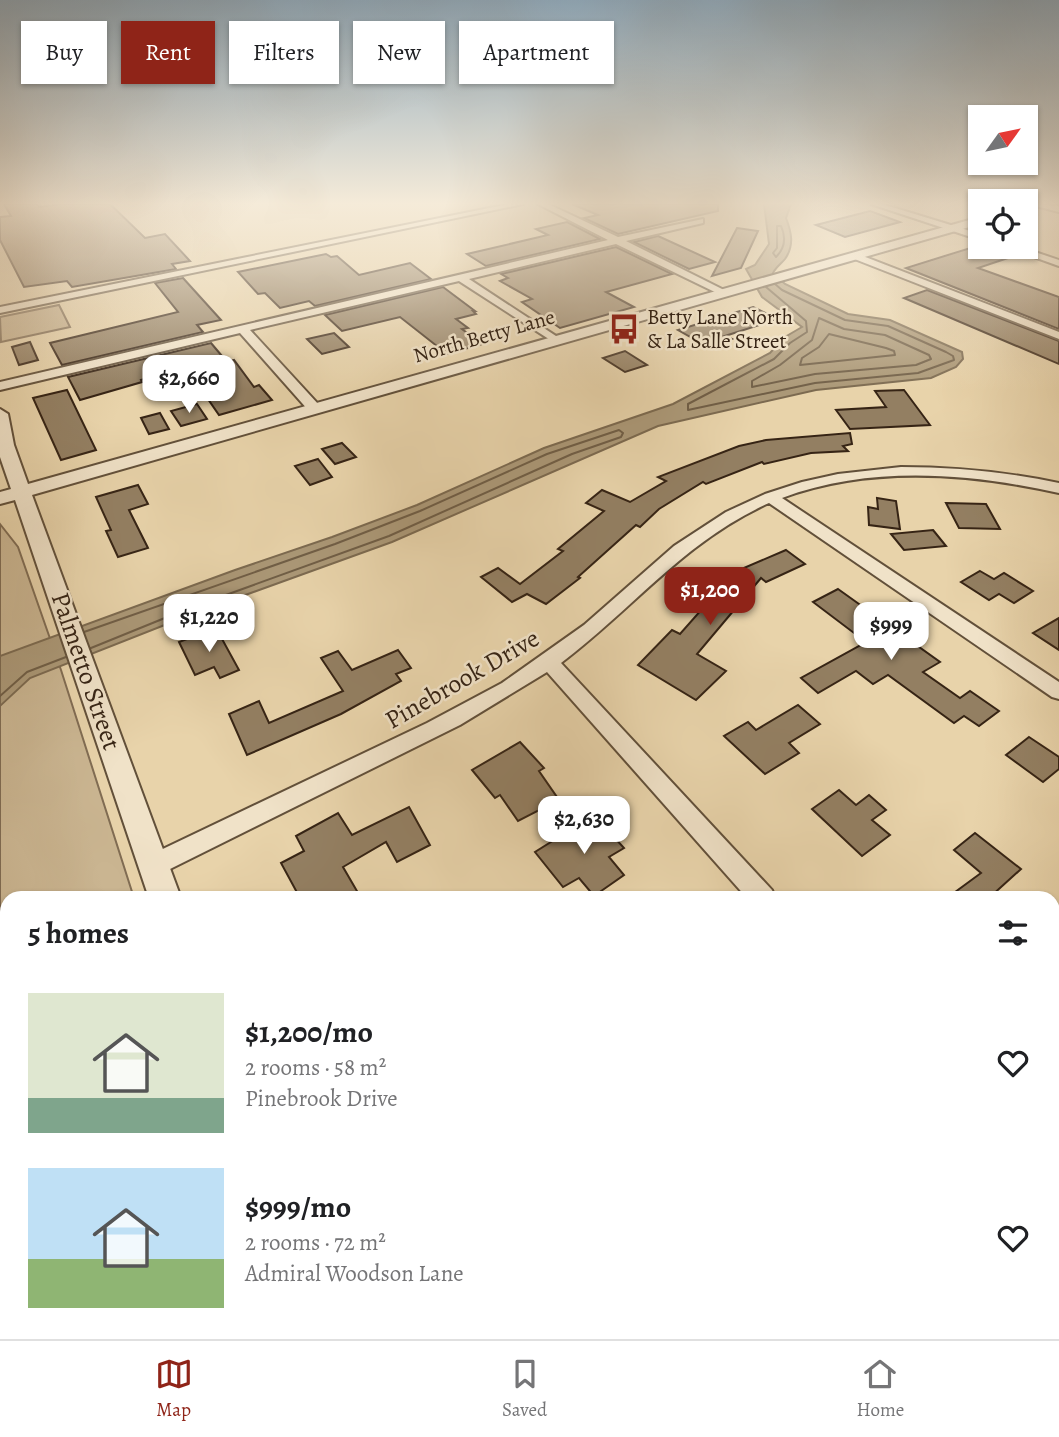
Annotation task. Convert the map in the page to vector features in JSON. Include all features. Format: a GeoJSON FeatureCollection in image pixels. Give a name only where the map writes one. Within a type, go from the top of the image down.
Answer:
{"type":"FeatureCollection","features":[{"type":"Feature","properties":{"kind":"street"},"geometry":{"type":"LineString","coordinates":[[0,310],[213,266]]}},
{"type":"Feature","properties":{"kind":"street"},"geometry":{"type":"LineString","coordinates":[[0,386],[510,266]]}},
{"type":"Feature","properties":{"kind":"street"},"geometry":{"type":"LineString","coordinates":[[671,266],[726,293]]}},
{"type":"Feature","properties":{"kind":"street","name":"North Betty Lane"},"geometry":{"type":"LineString","coordinates":[[0,498],[818,266]]}},
{"type":"Feature","properties":{"kind":"street"},"geometry":{"type":"LineString","coordinates":[[882,266],[1059,336]]}},
{"type":"Feature","properties":{"kind":"street"},"geometry":{"type":"LineString","coordinates":[[461,278],[555,340]]}},
{"type":"Feature","properties":{"kind":"street"},"geometry":{"type":"LineString","coordinates":[[243,329],[314,408]]}},
{"type":"Feature","properties":{"kind":"street","name":"Palmetto Street"},"geometry":{"type":"LineString","coordinates":[[0,414],[3,442],[71,626],[163,891]]}},
{"type":"Feature","properties":{"kind":"street","name":"Pinebrook Drive"},"geometry":{"type":"LineString","coordinates":[[154,864],[447,723],[549,662],[591,629],[691,540],[770,497],[807,485],[859,475],[908,473],[993,477],[1059,488]]}},
{"type":"Feature","properties":{"kind":"street"},"geometry":{"type":"LineString","coordinates":[[770,497],[1059,692]]}},
{"type":"Feature","properties":{"kind":"street"},"geometry":{"type":"LineString","coordinates":[[549,662],[757,891]]}},
{"type":"Feature","properties":{"kind":"shaded area"},"geometry":{"type":"Polygon","coordinates":[[[59,305],[70,327],[1,342],[0,317],[59,305]]]}},
{"type":"Feature","properties":{"kind":"shaded area"},"geometry":{"type":"Polygon","coordinates":[[[0,524],[18,547],[61,670],[132,891],[0,891],[0,524]]]}},
{"type":"Feature","properties":{"kind":"water"},"geometry":{"type":"Polygon","coordinates":[[[778,266],[773,273],[785,284],[848,314],[890,320],[962,352],[963,359],[956,367],[931,378],[816,390],[658,426],[392,542],[190,615],[30,678],[0,706],[0,656],[417,505],[544,448],[673,404],[770,353],[785,337],[802,327],[762,297],[746,269],[778,266]]]}},
{"type":"Feature","properties":{"kind":"building"},"geometry":{"type":"Polygon","coordinates":[[[14,266],[174,266],[176,269],[72,287],[67,281],[24,287],[14,266]]]}},
{"type":"Feature","properties":{"kind":"building"},"geometry":{"type":"Polygon","coordinates":[[[265,266],[349,266],[359,275],[395,266],[415,266],[431,279],[315,306],[309,301],[280,308],[265,293],[258,294],[238,272],[265,266]]]}},
{"type":"Feature","properties":{"kind":"building"},"geometry":{"type":"Polygon","coordinates":[[[533,266],[656,266],[672,274],[606,292],[634,307],[560,328],[522,302],[532,299],[500,281],[508,278],[501,274],[533,266]]]}},
{"type":"Feature","properties":{"kind":"building"},"geometry":{"type":"Polygon","coordinates":[[[717,266],[742,266],[741,268],[712,276],[717,266]]]}},
{"type":"Feature","properties":{"kind":"building"},"geometry":{"type":"Polygon","coordinates":[[[983,266],[978,268],[1059,297],[1059,329],[906,268],[983,266]]]}},
{"type":"Feature","properties":{"kind":"building"},"geometry":{"type":"Polygon","coordinates":[[[183,278],[221,320],[197,325],[203,332],[62,365],[50,343],[178,312],[155,283],[183,278]]]}},
{"type":"Feature","properties":{"kind":"building"},"geometry":{"type":"Polygon","coordinates":[[[443,287],[475,311],[476,314],[456,319],[468,328],[462,329],[482,344],[447,354],[400,317],[342,331],[325,315],[443,287]]]}},
{"type":"Feature","properties":{"kind":"building"},"geometry":{"type":"Polygon","coordinates":[[[927,290],[1059,341],[1059,364],[904,298],[927,290]]]}},
{"type":"Feature","properties":{"kind":"building"},"geometry":{"type":"Polygon","coordinates":[[[753,307],[778,319],[725,336],[732,339],[708,347],[678,330],[753,307]]]}},
{"type":"Feature","properties":{"kind":"building"},"geometry":{"type":"Polygon","coordinates":[[[334,333],[349,347],[322,354],[307,339],[334,333]]]}},
{"type":"Feature","properties":{"kind":"building"},"geometry":{"type":"Polygon","coordinates":[[[30,342],[38,360],[19,365],[12,347],[30,342]]]}},
{"type":"Feature","properties":{"kind":"building"},"geometry":{"type":"Polygon","coordinates":[[[211,343],[227,362],[234,360],[254,387],[259,385],[272,400],[219,415],[208,399],[212,398],[189,368],[80,400],[68,377],[211,343]]]}},
{"type":"Feature","properties":{"kind":"building"},"geometry":{"type":"Polygon","coordinates":[[[625,351],[647,365],[625,372],[603,358],[625,351]]]}},
{"type":"Feature","properties":{"kind":"building"},"geometry":{"type":"Polygon","coordinates":[[[67,390],[96,450],[61,460],[33,398],[67,390]]]}},
{"type":"Feature","properties":{"kind":"building"},"geometry":{"type":"Polygon","coordinates":[[[904,390],[930,425],[850,429],[836,410],[886,407],[875,391],[904,390]]]}},
{"type":"Feature","properties":{"kind":"building"},"geometry":{"type":"Polygon","coordinates":[[[197,404],[207,419],[181,426],[171,411],[197,404]]]}},
{"type":"Feature","properties":{"kind":"building"},"geometry":{"type":"Polygon","coordinates":[[[160,413],[169,429],[149,434],[141,418],[160,413]]]}},
{"type":"Feature","properties":{"kind":"building"},"geometry":{"type":"Polygon","coordinates":[[[850,433],[852,444],[843,446],[848,451],[811,453],[764,464],[762,462],[706,484],[703,482],[659,509],[640,527],[636,525],[578,577],[580,578],[546,604],[527,594],[512,602],[481,577],[498,568],[520,584],[563,551],[558,549],[604,511],[586,503],[602,490],[630,502],[666,481],[658,477],[739,446],[766,440],[850,433]]]}},
{"type":"Feature","properties":{"kind":"building"},"geometry":{"type":"Polygon","coordinates":[[[342,443],[356,457],[335,464],[322,449],[342,443]]]}},
{"type":"Feature","properties":{"kind":"building"},"geometry":{"type":"Polygon","coordinates":[[[318,459],[332,477],[310,485],[295,466],[318,459]]]}},
{"type":"Feature","properties":{"kind":"building"},"geometry":{"type":"Polygon","coordinates":[[[138,485],[148,504],[129,510],[148,548],[118,557],[106,531],[111,530],[96,497],[138,485]]]}},
{"type":"Feature","properties":{"kind":"building"},"geometry":{"type":"Polygon","coordinates":[[[877,498],[896,501],[900,529],[869,525],[868,507],[878,509],[877,498]]]}},
{"type":"Feature","properties":{"kind":"building"},"geometry":{"type":"Polygon","coordinates":[[[946,503],[986,504],[1000,529],[959,528],[946,503]]]}},
{"type":"Feature","properties":{"kind":"building"},"geometry":{"type":"Polygon","coordinates":[[[933,530],[946,546],[904,550],[891,534],[933,530]]]}},
{"type":"Feature","properties":{"kind":"building"},"geometry":{"type":"Polygon","coordinates":[[[786,550],[805,564],[766,582],[761,578],[697,654],[726,671],[696,700],[638,665],[672,630],[680,634],[711,599],[699,594],[713,579],[786,550]]]}},
{"type":"Feature","properties":{"kind":"building"},"geometry":{"type":"Polygon","coordinates":[[[980,571],[994,579],[1004,573],[1033,591],[1014,603],[999,594],[989,600],[961,582],[980,571]]]}},
{"type":"Feature","properties":{"kind":"building"},"geometry":{"type":"Polygon","coordinates":[[[838,589],[940,662],[923,672],[960,698],[970,691],[999,711],[979,726],[964,716],[954,723],[888,675],[873,684],[856,671],[818,693],[801,678],[866,642],[813,602],[838,589]]]}},
{"type":"Feature","properties":{"kind":"building"},"geometry":{"type":"Polygon","coordinates":[[[1059,618],[1059,650],[1033,633],[1059,618]]]}},
{"type":"Feature","properties":{"kind":"building"},"geometry":{"type":"Polygon","coordinates":[[[216,628],[239,670],[220,678],[214,667],[195,675],[179,642],[216,628]]]}},
{"type":"Feature","properties":{"kind":"building"},"geometry":{"type":"Polygon","coordinates":[[[398,650],[411,668],[396,674],[401,681],[341,714],[247,755],[229,714],[259,701],[269,723],[343,691],[321,658],[338,651],[352,670],[398,650]]]}},
{"type":"Feature","properties":{"kind":"building"},"geometry":{"type":"Polygon","coordinates":[[[798,705],[820,724],[789,743],[799,753],[765,774],[724,736],[748,722],[756,730],[798,705]]]}},
{"type":"Feature","properties":{"kind":"building"},"geometry":{"type":"Polygon","coordinates":[[[1029,737],[1059,757],[1059,769],[1043,782],[1006,755],[1029,737]]]}},
{"type":"Feature","properties":{"kind":"building"},"geometry":{"type":"Polygon","coordinates":[[[520,742],[544,768],[539,771],[559,800],[518,821],[500,795],[495,798],[472,770],[520,742]]]}},
{"type":"Feature","properties":{"kind":"building"},"geometry":{"type":"Polygon","coordinates":[[[839,790],[856,805],[869,795],[886,810],[872,820],[890,835],[862,856],[812,809],[839,790]]]}},
{"type":"Feature","properties":{"kind":"building"},"geometry":{"type":"Polygon","coordinates":[[[409,807],[430,845],[397,862],[386,842],[343,867],[357,891],[296,891],[281,863],[304,851],[296,836],[338,813],[352,835],[409,807]]]}},
{"type":"Feature","properties":{"kind":"building"},"geometry":{"type":"Polygon","coordinates":[[[594,815],[624,848],[609,857],[624,875],[601,891],[590,891],[579,878],[563,887],[535,852],[594,815]]]}},
{"type":"Feature","properties":{"kind":"building"},"geometry":{"type":"Polygon","coordinates":[[[975,833],[1021,869],[997,891],[957,891],[981,873],[954,850],[975,833]]]}},
{"type":"Feature","properties":{"kind":"place","name":"Betty Lane North & La Salle Street"},"geometry":{"type":"Point","coordinates":[624,329]}}]}
